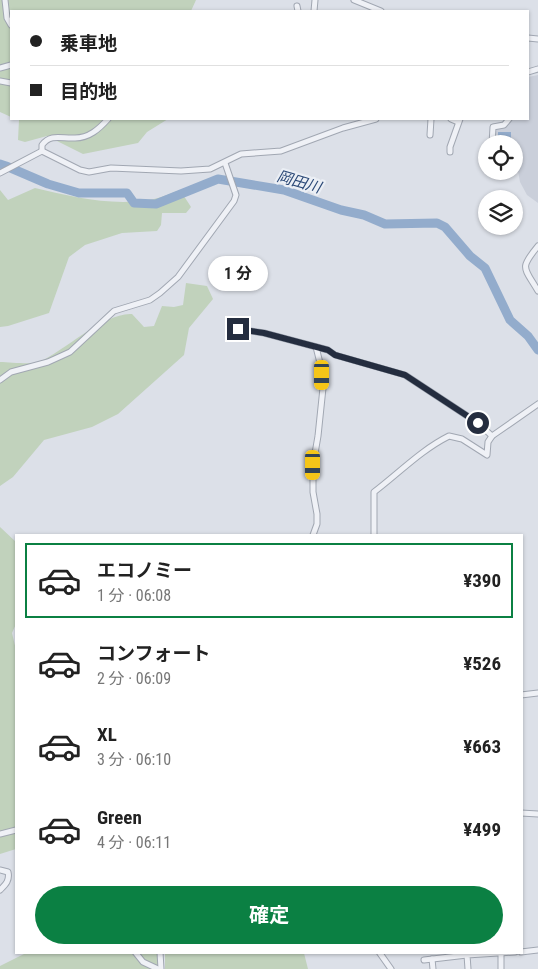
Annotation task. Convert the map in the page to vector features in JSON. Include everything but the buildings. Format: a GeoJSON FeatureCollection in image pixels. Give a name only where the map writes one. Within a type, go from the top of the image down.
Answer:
{"type":"FeatureCollection","features":[{"type":"Feature","properties":{"kind":"street"},"geometry":{"type":"LineString","coordinates":[[354,0],[379,10]]}},
{"type":"Feature","properties":{"kind":"street"},"geometry":{"type":"LineString","coordinates":[[3,2],[10,24]]}},
{"type":"Feature","properties":{"kind":"street"},"geometry":{"type":"LineString","coordinates":[[42,151],[42,145],[48,139],[86,136],[97,130],[107,120]]}},
{"type":"Feature","properties":{"kind":"street"},"geometry":{"type":"LineString","coordinates":[[42,151],[80,170],[89,172],[111,168],[181,171],[210,169],[241,154],[281,151],[342,128],[372,120]]}},
{"type":"Feature","properties":{"kind":"street"},"geometry":{"type":"LineString","coordinates":[[430,135],[432,120]]}},
{"type":"Feature","properties":{"kind":"street"},"geometry":{"type":"LineString","coordinates":[[450,152],[450,146],[459,120]]}},
{"type":"Feature","properties":{"kind":"street"},"geometry":{"type":"LineString","coordinates":[[493,135],[494,127],[504,125],[508,120]]}},
{"type":"Feature","properties":{"kind":"street"},"geometry":{"type":"LineString","coordinates":[[3,172],[42,151]]}},
{"type":"Feature","properties":{"kind":"street"},"geometry":{"type":"LineString","coordinates":[[0,380],[11,372],[48,362],[70,352],[114,311],[150,300],[178,277],[234,201],[236,195],[225,162]]}},
{"type":"Feature","properties":{"kind":"street"},"geometry":{"type":"LineString","coordinates":[[538,246],[526,260],[525,268],[538,291]]}},
{"type":"Feature","properties":{"kind":"street"},"geometry":{"type":"LineString","coordinates":[[238,329],[264,333],[328,350],[335,355],[405,375],[478,423],[492,436]]}},
{"type":"Feature","properties":{"kind":"street"},"geometry":{"type":"LineString","coordinates":[[313,534],[317,524],[317,514],[313,492],[313,465],[318,436],[322,388],[322,375],[316,347]]}},
{"type":"Feature","properties":{"kind":"street"},"geometry":{"type":"LineString","coordinates":[[374,534],[374,492],[428,448],[449,436],[462,439],[487,455],[488,442],[492,436],[538,404]]}},
{"type":"Feature","properties":{"kind":"street"},"geometry":{"type":"LineString","coordinates":[[523,695],[538,693]]}},
{"type":"Feature","properties":{"kind":"street"},"geometry":{"type":"LineString","coordinates":[[523,813],[538,814]]}},
{"type":"Feature","properties":{"kind":"street"},"geometry":{"type":"LineString","coordinates":[[0,834],[15,830]]}},
{"type":"Feature","properties":{"kind":"street"},"geometry":{"type":"LineString","coordinates":[[0,870],[8,872],[8,881],[0,890]]}},
{"type":"Feature","properties":{"kind":"street"},"geometry":{"type":"LineString","coordinates":[[523,952],[538,950]]}},
{"type":"Feature","properties":{"kind":"street"},"geometry":{"type":"LineString","coordinates":[[136,954],[143,962],[160,969],[160,954]]}},
{"type":"Feature","properties":{"kind":"street"},"geometry":{"type":"LineString","coordinates":[[380,954],[391,969]]}},
{"type":"Feature","properties":{"kind":"street"},"geometry":{"type":"LineString","coordinates":[[424,960],[484,954]]}},
{"type":"Feature","properties":{"kind":"street"},"geometry":{"type":"LineString","coordinates":[[501,954],[501,969]]}},
{"type":"Feature","properties":{"kind":"street"},"geometry":{"type":"LineString","coordinates":[[467,955],[468,969]]}},
{"type":"Feature","properties":{"kind":"street"},"geometry":{"type":"LineString","coordinates":[[432,959],[433,969]]}},
{"type":"Feature","properties":{"kind":"shaded area"},"geometry":{"type":"Polygon","coordinates":[[[538,75],[538,203],[527,195],[520,182],[520,180],[523,180],[523,135],[495,135],[495,128],[505,126],[508,120],[529,120],[529,77],[538,75]]]}},
{"type":"Feature","properties":{"kind":"green space"},"geometry":{"type":"Polygon","coordinates":[[[0,0],[196,0],[191,10],[10,10],[10,117],[0,112],[0,0]]]}},
{"type":"Feature","properties":{"kind":"green space"},"geometry":{"type":"Polygon","coordinates":[[[19,120],[166,120],[147,132],[138,143],[83,154],[47,136],[25,142],[18,140],[19,120]]]}},
{"type":"Feature","properties":{"kind":"green space"},"geometry":{"type":"Polygon","coordinates":[[[35,188],[79,198],[124,202],[154,199],[180,190],[191,207],[186,213],[162,213],[161,225],[157,231],[122,233],[85,245],[69,257],[49,313],[0,327],[0,190],[8,200],[35,188]]]}},
{"type":"Feature","properties":{"kind":"green space"},"geometry":{"type":"Polygon","coordinates":[[[186,283],[207,286],[213,299],[189,328],[184,355],[118,414],[92,427],[44,440],[13,477],[0,486],[0,362],[39,362],[97,325],[121,315],[132,314],[144,327],[154,326],[162,306],[174,307],[183,305],[186,283]]]}},
{"type":"Feature","properties":{"kind":"green space"},"geometry":{"type":"Polygon","coordinates":[[[0,527],[15,541],[15,626],[12,633],[15,646],[15,849],[0,854],[0,527]]]}},
{"type":"Feature","properties":{"kind":"green space"},"geometry":{"type":"Polygon","coordinates":[[[24,954],[163,954],[163,969],[0,969],[0,966],[24,954]]]}},
{"type":"Feature","properties":{"kind":"green space"},"geometry":{"type":"Polygon","coordinates":[[[165,954],[304,954],[308,969],[165,969],[165,954]]]}},
{"type":"Feature","properties":{"kind":"water"},"geometry":{"type":"Polygon","coordinates":[[[498,132],[511,132],[511,135],[498,135],[498,132]]]}},
{"type":"Feature","properties":{"kind":"waterway","name":"岡田川"},"geometry":{"type":"LineString","coordinates":[[0,164],[48,184],[79,193],[127,193],[134,203],[156,204],[218,179],[284,190],[341,210],[364,215],[385,224],[437,223],[445,227],[470,256],[485,268],[510,320],[528,336],[538,350]]}},
{"type":"Feature","properties":{"kind":"route"},"geometry":{"type":"LineString","coordinates":[[238,329],[264,333],[328,350],[335,355],[405,375],[478,423]]}}]}
